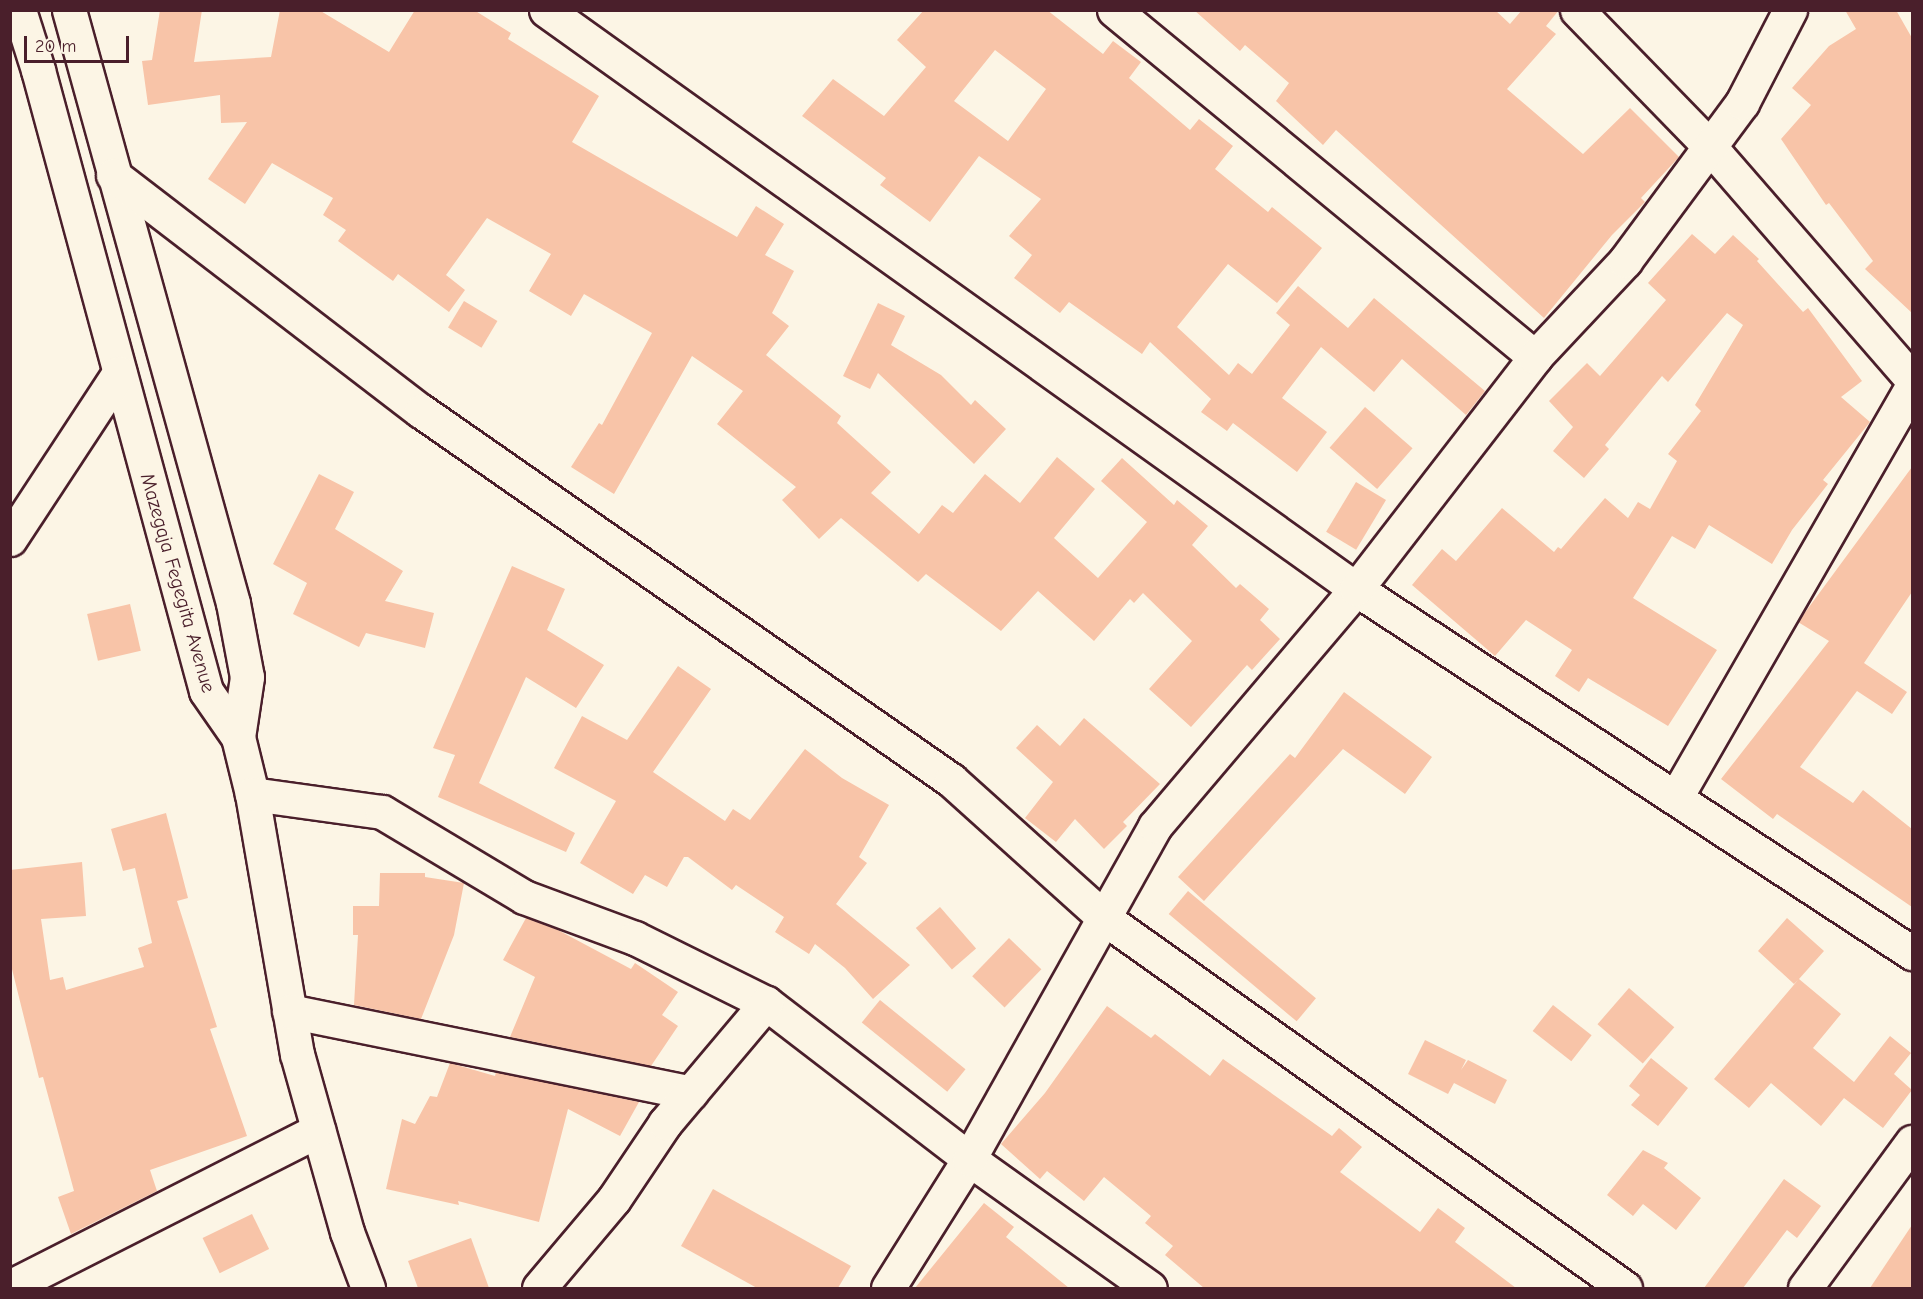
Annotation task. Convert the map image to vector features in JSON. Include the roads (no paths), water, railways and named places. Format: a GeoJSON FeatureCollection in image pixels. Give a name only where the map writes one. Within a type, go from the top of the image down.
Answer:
{"type":"FeatureCollection","features":[{"type":"Feature","properties":{"kind":"street","name":"Mazegaja Fegegita Avenue"},"geometry":{"type":"LineString","coordinates":[[19,10],[24,70],[119,373],[206,691],[238,737]]}},
{"type":"Feature","properties":{"kind":"street","name":"Mazegaja Fegegita Avenue"},"geometry":{"type":"LineString","coordinates":[[69,10],[233,603],[247,677],[238,737]]}},
{"type":"Feature","properties":{"kind":"street"},"geometry":{"type":"LineString","coordinates":[[546,10],[1356,589],[1912,953]]}},
{"type":"Feature","properties":{"kind":"street"},"geometry":{"type":"LineString","coordinates":[[1114,10],[1535,357]]}},
{"type":"Feature","properties":{"kind":"street"},"geometry":{"type":"LineString","coordinates":[[1577,10],[1710,147],[1912,379]]}},
{"type":"Feature","properties":{"kind":"street"},"geometry":{"type":"LineString","coordinates":[[888,1288],[969,1159],[1155,826],[1356,589],[1535,357],[1625,261],[1742,104],[1780,38],[1790,10]]}},
{"type":"Feature","properties":{"kind":"street"},"geometry":{"type":"LineString","coordinates":[[113,175],[421,411],[951,780],[1104,918],[1625,1288]]}},
{"type":"Feature","properties":{"kind":"street"},"geometry":{"type":"LineString","coordinates":[[10,539],[119,373]]}},
{"type":"Feature","properties":{"kind":"street"},"geometry":{"type":"LineString","coordinates":[[1676,797],[1912,387]]}},
{"type":"Feature","properties":{"kind":"street"},"geometry":{"type":"LineString","coordinates":[[238,737],[252,794],[289,1011],[318,1130],[347,1232],[368,1288]]}},
{"type":"Feature","properties":{"kind":"street"},"geometry":{"type":"LineString","coordinates":[[252,794],[382,812],[524,897],[635,938],[766,1003],[969,1159],[1150,1288]]}},
{"type":"Feature","properties":{"kind":"street"},"geometry":{"type":"LineString","coordinates":[[539,1288],[614,1199],[665,1123],[766,1003]]}},
{"type":"Feature","properties":{"kind":"street"},"geometry":{"type":"LineString","coordinates":[[289,1011],[691,1093]]}},
{"type":"Feature","properties":{"kind":"street"},"geometry":{"type":"LineString","coordinates":[[14,1282],[318,1130]]}},
{"type":"Feature","properties":{"kind":"street"},"geometry":{"type":"LineString","coordinates":[[1805,1288],[1912,1142]]}}]}
